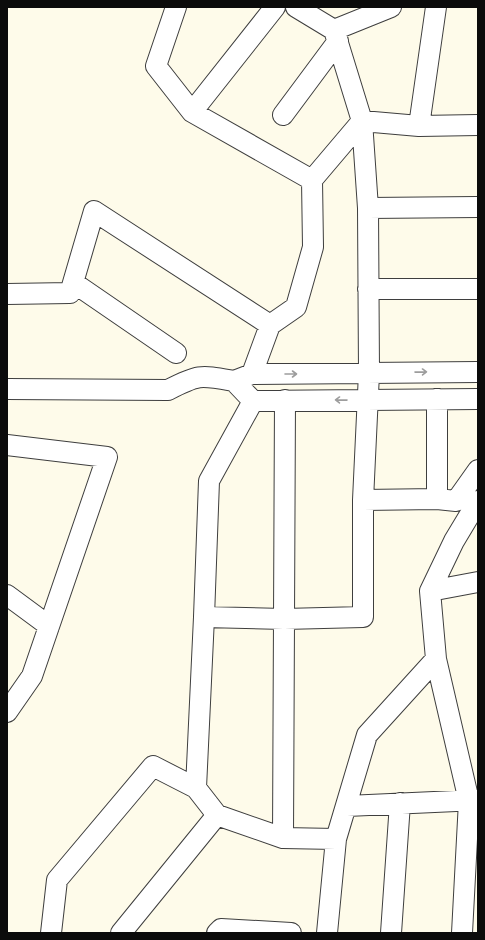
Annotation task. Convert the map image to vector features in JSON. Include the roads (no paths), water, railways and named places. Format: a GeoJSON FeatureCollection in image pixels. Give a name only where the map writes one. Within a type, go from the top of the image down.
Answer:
{"type":"FeatureCollection","features":[{"type":"Feature","properties":{"kind":"street"},"geometry":{"type":"LineString","coordinates":[[176,7],[156,66],[192,112],[312,180]]}},
{"type":"Feature","properties":{"kind":"street"},"geometry":{"type":"LineString","coordinates":[[192,112],[275,7]]}},
{"type":"Feature","properties":{"kind":"street"},"geometry":{"type":"LineString","coordinates":[[204,617],[284,619],[363,617],[363,500],[369,373],[368,208],[362,121],[336,36],[296,7]]}},
{"type":"Feature","properties":{"kind":"street"},"geometry":{"type":"LineString","coordinates":[[283,115],[336,36],[391,7]]}},
{"type":"Feature","properties":{"kind":"street"},"geometry":{"type":"LineString","coordinates":[[420,126],[436,7]]}},
{"type":"Feature","properties":{"kind":"street"},"geometry":{"type":"LineString","coordinates":[[362,121],[420,126],[478,125]]}},
{"type":"Feature","properties":{"kind":"street"},"geometry":{"type":"LineString","coordinates":[[243,378],[270,325],[296,307],[313,246],[312,180],[362,121]]}},
{"type":"Feature","properties":{"kind":"street"},"geometry":{"type":"LineString","coordinates":[[368,208],[478,207]]}},
{"type":"Feature","properties":{"kind":"street"},"geometry":{"type":"LineString","coordinates":[[7,294],[70,293],[94,211],[270,325]]}},
{"type":"Feature","properties":{"kind":"street"},"geometry":{"type":"LineString","coordinates":[[74,282],[176,353]]}},
{"type":"Feature","properties":{"kind":"street"},"geometry":{"type":"LineString","coordinates":[[368,289],[478,289]]}},
{"type":"Feature","properties":{"kind":"street"},"geometry":{"type":"LineString","coordinates":[[7,389],[168,390],[191,378],[205,376],[243,378],[369,373],[478,372]]}},
{"type":"Feature","properties":{"kind":"street"},"geometry":{"type":"LineString","coordinates":[[243,378],[253,401]]}},
{"type":"Feature","properties":{"kind":"street"},"geometry":{"type":"LineString","coordinates":[[437,399],[437,499]]}},
{"type":"Feature","properties":{"kind":"street"},"geometry":{"type":"LineString","coordinates":[[253,401],[478,399]]}},
{"type":"Feature","properties":{"kind":"street"},"geometry":{"type":"LineString","coordinates":[[283,838],[285,400]]}},
{"type":"Feature","properties":{"kind":"street"},"geometry":{"type":"LineString","coordinates":[[196,788],[204,617],[208,481],[253,401]]}},
{"type":"Feature","properties":{"kind":"street"},"geometry":{"type":"LineString","coordinates":[[7,445],[108,457],[32,676],[7,712]]}},
{"type":"Feature","properties":{"kind":"street"},"geometry":{"type":"LineString","coordinates":[[363,500],[437,499],[456,501],[478,470]]}},
{"type":"Feature","properties":{"kind":"street"},"geometry":{"type":"LineString","coordinates":[[462,933],[474,800],[436,659],[430,592],[454,541],[470,523],[478,500]]}},
{"type":"Feature","properties":{"kind":"street"},"geometry":{"type":"LineString","coordinates":[[430,592],[478,582]]}},
{"type":"Feature","properties":{"kind":"street"},"geometry":{"type":"LineString","coordinates":[[7,595],[49,626]]}},
{"type":"Feature","properties":{"kind":"street"},"geometry":{"type":"LineString","coordinates":[[327,933],[336,839],[367,735],[436,659]]}},
{"type":"Feature","properties":{"kind":"street"},"geometry":{"type":"LineString","coordinates":[[51,933],[57,880],[153,766],[196,788],[217,815],[283,838],[336,839]]}},
{"type":"Feature","properties":{"kind":"street"},"geometry":{"type":"LineString","coordinates":[[347,806],[474,800]]}},
{"type":"Feature","properties":{"kind":"street"},"geometry":{"type":"LineString","coordinates":[[391,933],[400,803]]}},
{"type":"Feature","properties":{"kind":"street"},"geometry":{"type":"LineString","coordinates":[[121,933],[217,815]]}},
{"type":"Feature","properties":{"kind":"street"},"geometry":{"type":"LineString","coordinates":[[217,933],[220,929],[291,933]]}}]}
